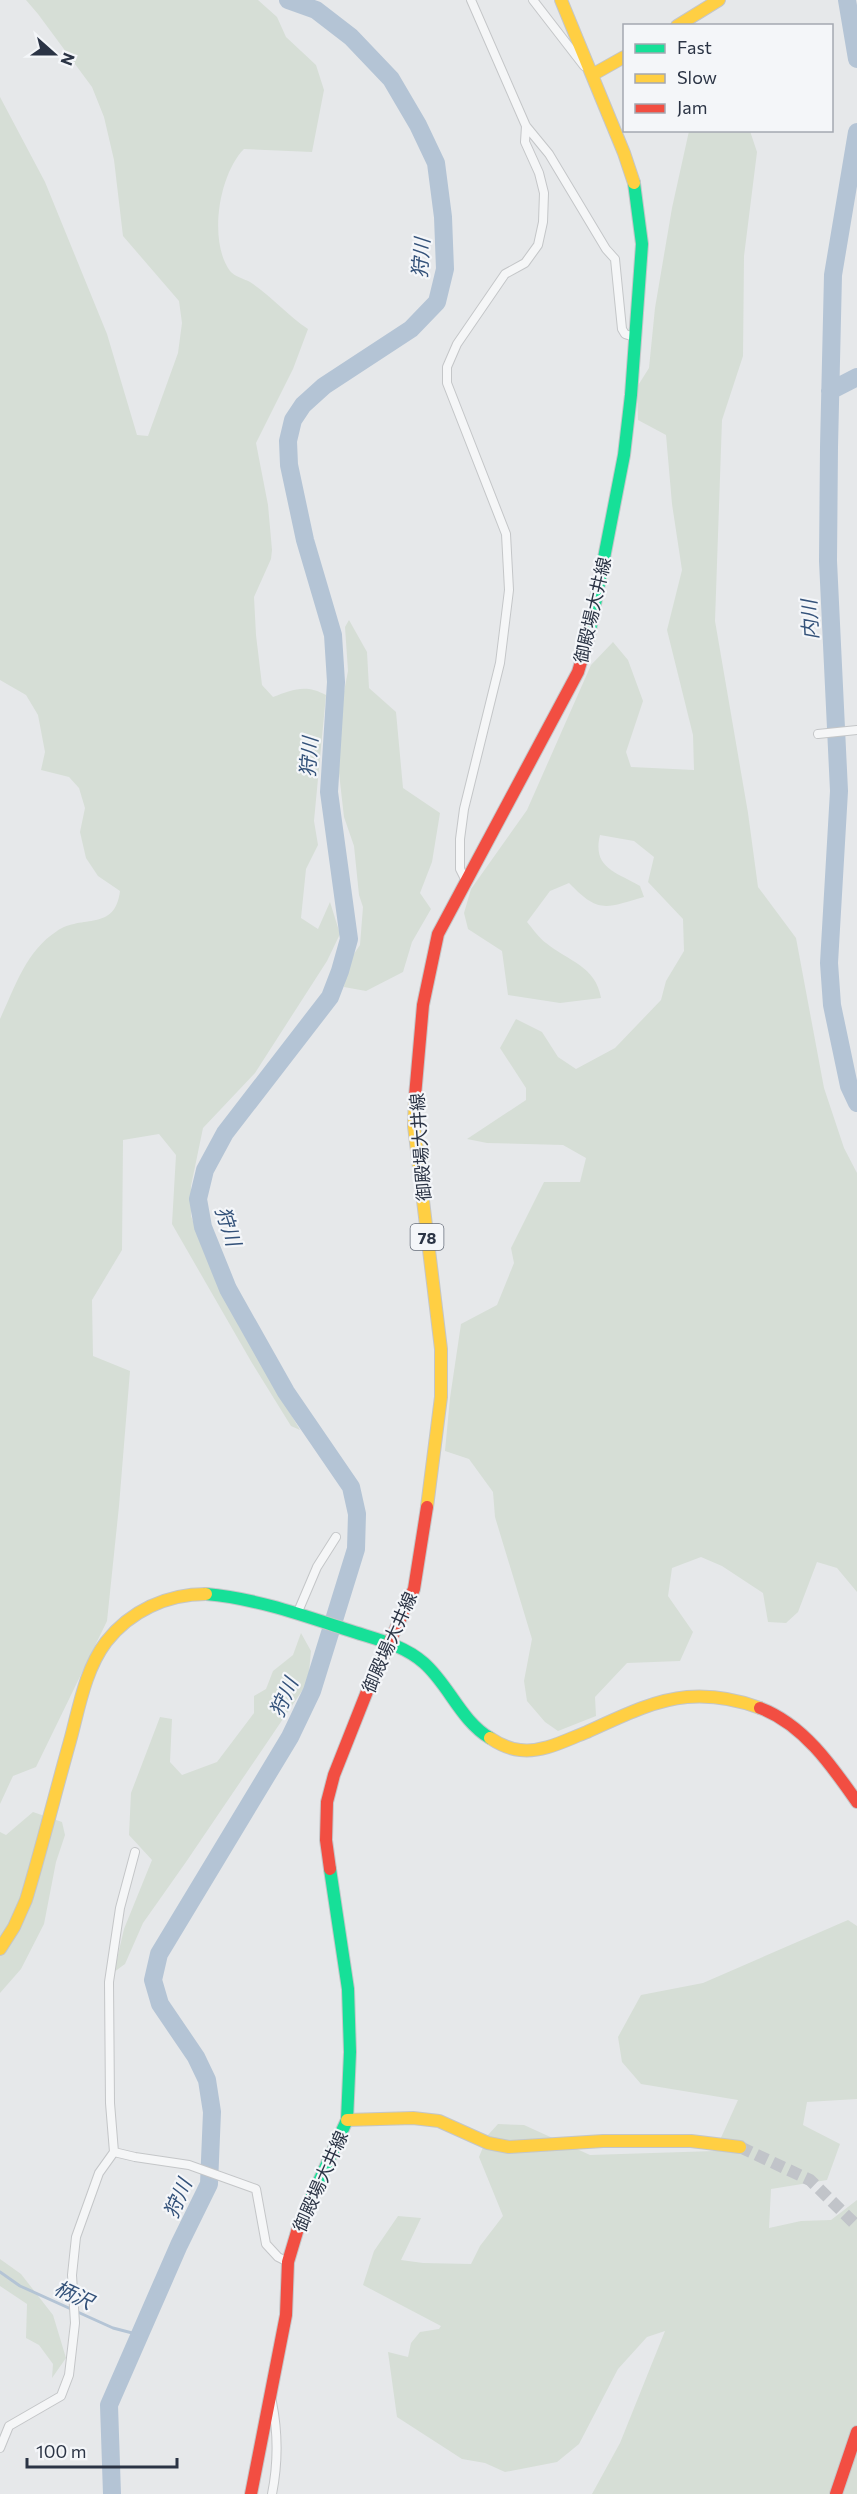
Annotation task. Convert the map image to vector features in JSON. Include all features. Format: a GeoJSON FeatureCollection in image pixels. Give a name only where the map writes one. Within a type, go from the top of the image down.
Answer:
{"type":"FeatureCollection","features":[{"type":"Feature","properties":{"kind":"main road","name":"御殿場大井線"},"geometry":{"type":"LineString","coordinates":[[251,2494],[286,2315],[288,2262],[296,2232],[347,2120],[350,2052],[348,1989],[326,1840],[327,1802],[334,1775],[368,1689],[414,1589],[422,1551],[441,1397],[441,1349],[414,1126],[415,1088],[430,964],[438,934],[578,672],[588,641],[624,455],[638,339],[642,244],[637,198],[624,153],[561,0]]}},
{"type":"Feature","properties":{"kind":"main road"},"geometry":{"type":"LineString","coordinates":[[680,24],[718,0]]}},
{"type":"Feature","properties":{"kind":"main road"},"geometry":{"type":"LineString","coordinates":[[592,75],[623,58]]}},
{"type":"Feature","properties":{"kind":"main road"},"geometry":{"type":"LineString","coordinates":[[0,1949],[14,1927],[26,1900],[82,1698],[94,1664],[106,1642],[133,1618],[157,1603],[182,1595],[216,1594],[310,1617],[410,1651],[428,1665],[465,1717],[489,1740],[506,1748],[524,1750],[553,1745],[651,1706],[685,1697],[734,1699],[791,1724],[819,1749],[857,1802]]}},
{"type":"Feature","properties":{"kind":"main road"},"geometry":{"type":"LineString","coordinates":[[347,2120],[413,2118],[439,2121],[488,2143],[509,2147],[603,2141],[691,2140],[740,2147]]}},
{"type":"Feature","properties":{"kind":"main road"},"geometry":{"type":"LineString","coordinates":[[836,2494],[857,2432]]}},
{"type":"Feature","properties":{"kind":"street"},"geometry":{"type":"LineString","coordinates":[[471,0],[526,126],[549,154],[606,249],[615,259],[622,329],[625,334],[638,339]]}},
{"type":"Feature","properties":{"kind":"street"},"geometry":{"type":"LineString","coordinates":[[533,0],[567,47],[592,75]]}},
{"type":"Feature","properties":{"kind":"street"},"geometry":{"type":"LineString","coordinates":[[466,881],[460,869],[459,858],[464,810],[500,663],[509,590],[509,556],[506,534],[447,383],[447,367],[457,344],[505,274],[525,263],[538,245],[543,222],[544,193],[539,172],[525,142],[526,126]]}},
{"type":"Feature","properties":{"kind":"street"},"geometry":{"type":"LineString","coordinates":[[818,735],[857,730]]}},
{"type":"Feature","properties":{"kind":"street"},"geometry":{"type":"LineString","coordinates":[[297,1614],[317,1567],[336,1537]]}},
{"type":"Feature","properties":{"kind":"street"},"geometry":{"type":"LineString","coordinates":[[0,2448],[9,2426],[61,2396],[69,2375],[75,2323],[72,2275],[76,2237],[99,2173],[114,2152],[110,2103],[109,1982],[120,1908],[135,1852]]}},
{"type":"Feature","properties":{"kind":"street"},"geometry":{"type":"LineString","coordinates":[[114,2152],[189,2165],[256,2188],[266,2244],[278,2257],[288,2262]]}},
{"type":"Feature","properties":{"kind":"street"},"geometry":{"type":"LineString","coordinates":[[271,2397],[276,2421],[276,2472],[272,2494]]}},
{"type":"Feature","properties":{"kind":"shaded area"},"geometry":{"type":"Polygon","coordinates":[[[26,0],[258,0],[277,17],[286,37],[316,65],[324,90],[312,152],[244,149],[228,174],[219,208],[218,226],[223,258],[230,271],[258,287],[308,329],[293,369],[256,443],[268,505],[272,550],[271,559],[254,597],[256,635],[262,685],[273,697],[300,689],[326,695],[314,821],[318,845],[306,869],[301,918],[318,929],[330,902],[340,934],[327,961],[255,1073],[203,1128],[191,1186],[191,1216],[216,1280],[240,1328],[300,1430],[291,1426],[172,1224],[176,1155],[159,1134],[123,1140],[122,1250],[92,1300],[93,1356],[130,1371],[107,1621],[36,1767],[13,1776],[0,1804],[0,1019],[22,971],[46,939],[67,926],[96,920],[112,912],[117,904],[120,891],[98,876],[86,858],[80,832],[85,808],[79,788],[69,777],[41,770],[45,752],[38,715],[26,695],[0,680],[0,97],[45,182],[107,334],[137,435],[148,436],[178,353],[182,323],[179,301],[123,236],[114,160],[104,117],[92,87],[26,0]]]}},
{"type":"Feature","properties":{"kind":"shaded area"},"geometry":{"type":"Polygon","coordinates":[[[689,132],[750,132],[757,152],[744,256],[743,356],[722,420],[715,621],[748,813],[758,887],[796,938],[824,1088],[844,1148],[857,1173],[857,1592],[837,1568],[817,1562],[798,1612],[786,1623],[768,1622],[763,1593],[722,1566],[701,1557],[672,1568],[668,1596],[693,1632],[680,1661],[627,1663],[595,1697],[596,1716],[558,1731],[545,1722],[527,1701],[524,1681],[532,1639],[495,1517],[493,1492],[469,1459],[445,1451],[461,1324],[497,1305],[514,1263],[511,1248],[544,1182],[580,1182],[586,1158],[563,1145],[487,1143],[467,1139],[526,1100],[526,1088],[500,1048],[516,1019],[542,1032],[558,1057],[576,1069],[615,1048],[661,1000],[666,981],[684,951],[683,919],[648,882],[654,857],[634,841],[600,835],[598,846],[603,862],[608,868],[640,886],[644,897],[603,906],[588,900],[569,883],[550,891],[527,922],[543,941],[587,971],[598,987],[601,998],[560,1003],[508,995],[502,951],[468,929],[464,913],[471,889],[527,810],[591,665],[613,642],[628,660],[643,701],[626,752],[631,767],[694,770],[693,735],[667,630],[682,570],[672,504],[666,435],[638,420],[637,387],[649,368],[655,308],[672,208],[689,132]]]}},
{"type":"Feature","properties":{"kind":"shaded area"},"geometry":{"type":"Polygon","coordinates":[[[349,620],[367,652],[369,688],[396,712],[403,788],[440,813],[432,862],[420,893],[431,909],[412,942],[403,972],[366,991],[344,987],[347,964],[360,945],[363,907],[359,895],[354,846],[344,817],[335,738],[348,671],[345,627],[349,620]]]}},
{"type":"Feature","properties":{"kind":"shaded area"},"geometry":{"type":"Polygon","coordinates":[[[301,1633],[311,1651],[308,1682],[143,1923],[125,1964],[114,1972],[124,1929],[152,1860],[129,1835],[131,1793],[160,1717],[172,1719],[170,1762],[182,1775],[217,1762],[254,1713],[254,1696],[266,1689],[273,1671],[293,1655],[301,1633]]]}},
{"type":"Feature","properties":{"kind":"shaded area"},"geometry":{"type":"Polygon","coordinates":[[[33,1812],[62,1822],[65,1835],[56,1862],[44,1924],[21,1969],[0,1993],[0,1832],[6,1835],[33,1812]]]}},
{"type":"Feature","properties":{"kind":"shaded area"},"geometry":{"type":"Polygon","coordinates":[[[848,1920],[857,1926],[857,2099],[807,2102],[803,2125],[840,2144],[827,2180],[771,2189],[769,2228],[801,2221],[831,2220],[857,2200],[857,2494],[592,2494],[620,2443],[665,2331],[647,2337],[618,2369],[579,2444],[557,2462],[505,2472],[485,2463],[462,2459],[397,2417],[388,2352],[408,2357],[411,2343],[420,2332],[439,2329],[441,2326],[363,2285],[374,2251],[398,2216],[421,2218],[401,2260],[471,2264],[480,2246],[503,2216],[479,2157],[488,2135],[498,2124],[524,2125],[590,2155],[715,2151],[738,2100],[641,2084],[622,2062],[618,2037],[641,1995],[703,1983],[848,1920]]]}},
{"type":"Feature","properties":{"kind":"shaded area"},"geometry":{"type":"Polygon","coordinates":[[[0,2259],[21,2274],[53,2315],[66,2358],[52,2378],[53,2364],[39,2345],[26,2338],[27,2304],[0,2286],[0,2259]]]}},
{"type":"Feature","properties":{"kind":"waterway","name":"狩川"},"geometry":{"type":"LineString","coordinates":[[112,2494],[109,2405],[179,2245],[209,2184],[212,2112],[207,2080],[196,2057],[160,2004],[153,1980],[159,1954],[290,1737],[312,1691],[356,1549],[357,1514],[351,1487],[286,1392],[228,1289],[203,1227],[198,1199],[205,1170],[225,1133],[330,997],[349,939],[329,792],[336,682],[333,635],[305,540],[289,465],[288,441],[293,420],[303,405],[324,386],[411,329],[437,302],[445,269],[443,217],[436,163],[418,125],[391,79],[351,37],[316,10],[288,0]]}},
{"type":"Feature","properties":{"kind":"waterway","name":"内川"},"geometry":{"type":"LineString","coordinates":[[847,0],[857,59]]}},
{"type":"Feature","properties":{"kind":"waterway","name":"内川"},"geometry":{"type":"LineString","coordinates":[[857,132],[833,275],[828,561],[839,791],[829,963],[832,1005],[849,1086],[857,1103]]}},
{"type":"Feature","properties":{"kind":"waterway"},"geometry":{"type":"LineString","coordinates":[[830,391],[857,377]]}},
{"type":"Feature","properties":{"kind":"waterway","name":"柄沢"},"geometry":{"type":"LineString","coordinates":[[0,2272],[20,2286],[113,2328],[140,2335]]}},
{"type":"Feature","properties":{"kind":"tunnel"},"geometry":{"type":"LineString","coordinates":[[740,2147],[810,2180],[857,2226]]}},
{"type":"Feature","properties":{"kind":"traffic: fast"},"geometry":{"type":"LineString","coordinates":[[589,635],[624,455],[631,395],[642,244],[634,183]]}},
{"type":"Feature","properties":{"kind":"traffic: fast"},"geometry":{"type":"LineString","coordinates":[[206,1594],[242,1599],[278,1608],[378,1639],[407,1651],[433,1672],[463,1713],[490,1738]]}},
{"type":"Feature","properties":{"kind":"traffic: fast"},"geometry":{"type":"LineString","coordinates":[[299,2225],[347,2120],[350,2052],[348,1989],[330,1869]]}},
{"type":"Feature","properties":{"kind":"traffic: slow"},"geometry":{"type":"LineString","coordinates":[[561,0],[624,153],[634,183]]}},
{"type":"Feature","properties":{"kind":"traffic: slow"},"geometry":{"type":"LineString","coordinates":[[680,24],[719,0]]}},
{"type":"Feature","properties":{"kind":"traffic: slow"},"geometry":{"type":"LineString","coordinates":[[592,75],[623,58]]}},
{"type":"Feature","properties":{"kind":"traffic: slow"},"geometry":{"type":"LineString","coordinates":[[415,1096],[414,1126],[441,1349],[441,1397],[427,1507]]}},
{"type":"Feature","properties":{"kind":"traffic: slow"},"geometry":{"type":"LineString","coordinates":[[0,1949],[14,1927],[26,1900],[84,1690],[99,1653],[126,1621],[150,1606],[177,1597],[206,1594]]}},
{"type":"Feature","properties":{"kind":"traffic: slow"},"geometry":{"type":"LineString","coordinates":[[490,1738],[512,1749],[537,1750],[563,1742],[649,1706],[687,1697],[724,1698],[760,1708]]}},
{"type":"Feature","properties":{"kind":"traffic: slow"},"geometry":{"type":"LineString","coordinates":[[347,2120],[413,2118],[439,2121],[488,2143],[509,2147],[603,2141],[691,2141],[740,2147]]}},
{"type":"Feature","properties":{"kind":"traffic: jam"},"geometry":{"type":"LineString","coordinates":[[415,1096],[423,1005],[438,934],[578,672],[589,635]]}},
{"type":"Feature","properties":{"kind":"traffic: jam"},"geometry":{"type":"LineString","coordinates":[[330,1869],[326,1840],[327,1802],[334,1775],[368,1689],[414,1589],[427,1507]]}},
{"type":"Feature","properties":{"kind":"traffic: jam"},"geometry":{"type":"LineString","coordinates":[[760,1708],[790,1724],[803,1735],[827,1761],[857,1802]]}},
{"type":"Feature","properties":{"kind":"traffic: jam"},"geometry":{"type":"LineString","coordinates":[[251,2494],[286,2315],[288,2262],[299,2225]]}},
{"type":"Feature","properties":{"kind":"traffic: jam"},"geometry":{"type":"LineString","coordinates":[[836,2494],[857,2432]]}}]}
